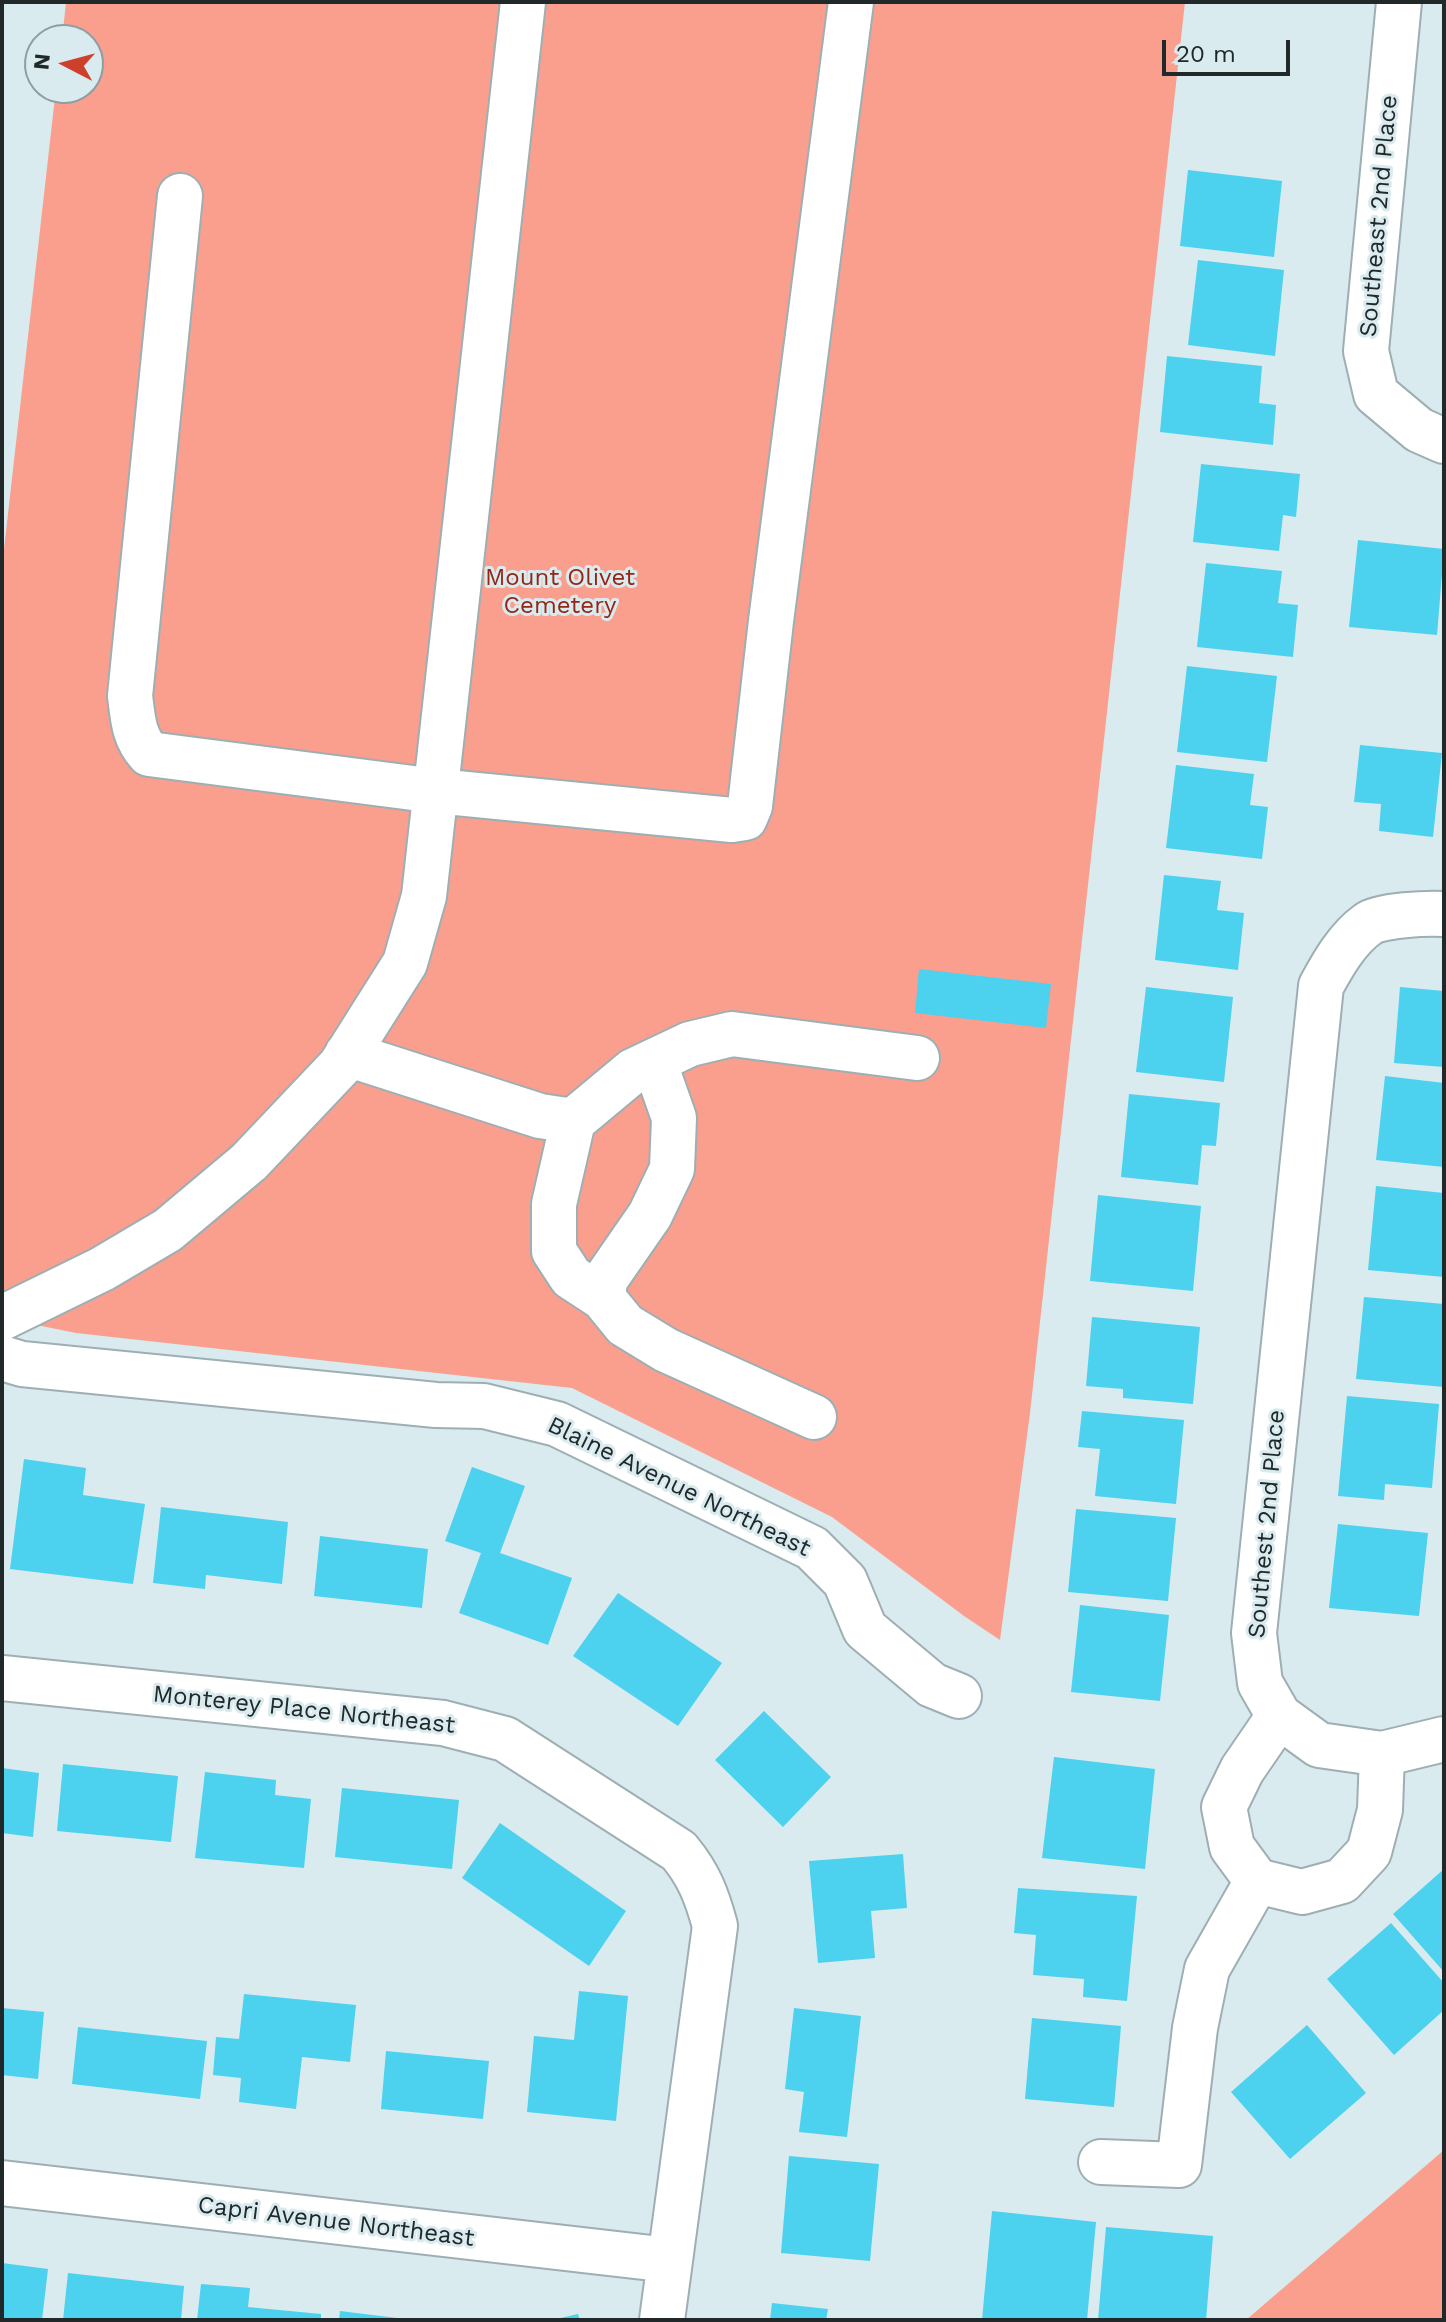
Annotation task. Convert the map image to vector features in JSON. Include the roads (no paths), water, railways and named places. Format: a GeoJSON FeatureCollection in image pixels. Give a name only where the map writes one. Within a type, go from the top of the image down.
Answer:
{"type":"FeatureCollection","features":[{"type":"Feature","properties":{"kind":"street"},"geometry":{"type":"LineString","coordinates":[[2,1318],[102,1269],[168,1230],[249,1162],[340,1066],[405,963],[424,896],[523,2]]}},
{"type":"Feature","properties":{"kind":"street"},"geometry":{"type":"LineString","coordinates":[[180,196],[130,696],[134,731],[149,754],[436,791],[732,820],[745,818],[750,806],[851,2]]}},
{"type":"Feature","properties":{"kind":"street","name":"Southeast 2nd Place"},"geometry":{"type":"LineString","coordinates":[[1399,2],[1366,351],[1376,394],[1419,430],[1444,441]]}},
{"type":"Feature","properties":{"kind":"street","name":"Southest 2nd Place"},"geometry":{"type":"LineString","coordinates":[[1279,1716],[1260,1683],[1254,1633],[1321,986],[1338,955],[1369,923],[1423,913],[1444,914]]}},
{"type":"Feature","properties":{"kind":"street"},"geometry":{"type":"LineString","coordinates":[[814,1417],[666,1350],[625,1325],[603,1298],[571,1277],[554,1251],[554,1204],[573,1121],[633,1071],[690,1044],[732,1034],[917,1058]]}},
{"type":"Feature","properties":{"kind":"street"},"geometry":{"type":"LineString","coordinates":[[347,1054],[540,1116],[573,1121]]}},
{"type":"Feature","properties":{"kind":"street"},"geometry":{"type":"LineString","coordinates":[[603,1298],[605,1280],[650,1215],[672,1169],[674,1118],[654,1061]]}},
{"type":"Feature","properties":{"kind":"street","name":"Blaine Avenue Northeast"},"geometry":{"type":"LineString","coordinates":[[2,1358],[37,1366],[436,1405],[484,1406],[557,1424],[812,1548],[845,1581],[865,1629],[932,1685],[959,1696]]}},
{"type":"Feature","properties":{"kind":"street","name":"Monterey Place Northeast"},"geometry":{"type":"LineString","coordinates":[[2,1678],[443,1723],[474,1729],[505,1739],[679,1851],[695,1870],[707,1895],[715,1926],[662,2320]]}},
{"type":"Feature","properties":{"kind":"street"},"geometry":{"type":"LineString","coordinates":[[1382,1754],[1380,1810],[1369,1852],[1342,1881],[1302,1892],[1257,1881],[1232,1847],[1224,1807],[1242,1770],[1279,1716],[1319,1745],[1382,1754],[1444,1739]]}},
{"type":"Feature","properties":{"kind":"street"},"geometry":{"type":"LineString","coordinates":[[1101,2162],[1179,2165],[1195,2028],[1207,1969],[1257,1881]]}},
{"type":"Feature","properties":{"kind":"street","name":"Capri Avenue Northeast"},"geometry":{"type":"LineString","coordinates":[[2,2183],[669,2260]]}},
{"type":"Feature","properties":{"kind":"park label","name":"Mount Olivet Cemetery"},"geometry":{"type":"Point","coordinates":[560,592]}}]}
